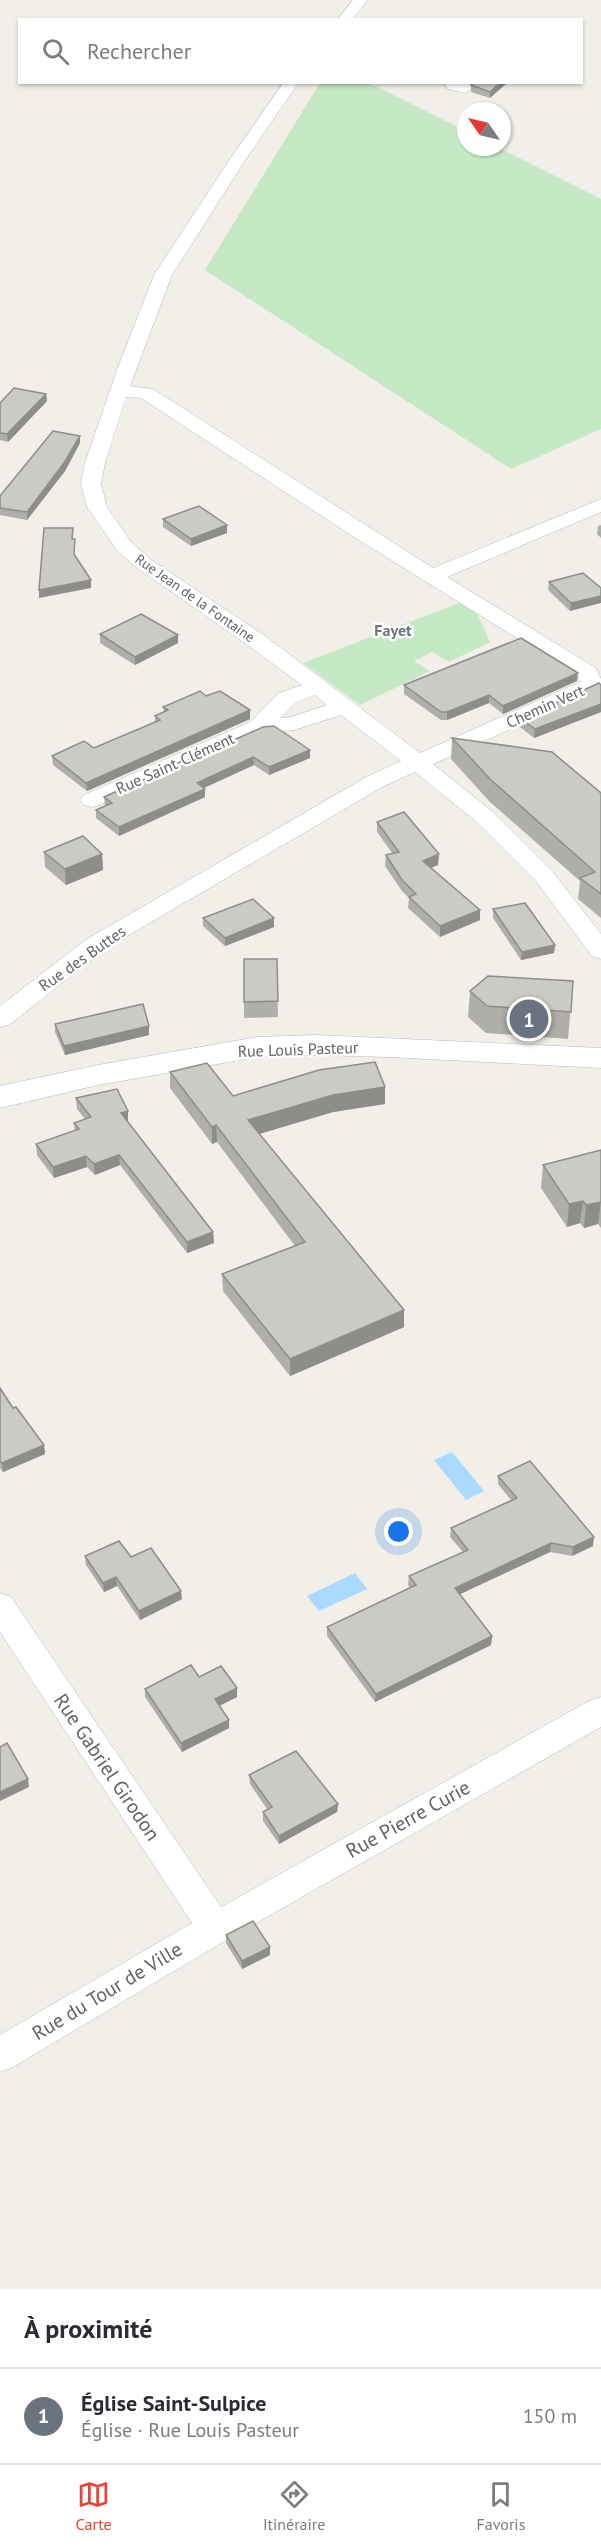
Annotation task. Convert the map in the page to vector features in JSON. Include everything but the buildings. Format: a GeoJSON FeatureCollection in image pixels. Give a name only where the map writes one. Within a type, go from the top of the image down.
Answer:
{"type":"FeatureCollection","features":[{"type":"Feature","properties":{"kind":"main road","name":"Rue Louis Pasteur"},"geometry":{"type":"LineString","coordinates":[[0,1097],[98,1075],[257,1047],[317,1045],[601,1058]]}},
{"type":"Feature","properties":{"kind":"street"},"geometry":{"type":"LineString","coordinates":[[346,18],[360,0]]}},
{"type":"Feature","properties":{"kind":"street","name":"Rue Jean de la Fontaine"},"geometry":{"type":"LineString","coordinates":[[291,84],[236,162],[163,275],[127,367],[95,463],[92,484],[97,507],[109,528],[143,563],[257,641],[418,763],[486,818],[544,876],[601,951]]}},
{"type":"Feature","properties":{"kind":"street"},"geometry":{"type":"LineString","coordinates":[[452,84],[462,88],[470,84]]}},
{"type":"Feature","properties":{"kind":"street"},"geometry":{"type":"LineString","coordinates":[[120,391],[146,393],[432,576],[601,505]]}},
{"type":"Feature","properties":{"kind":"street","name":"Chemin Vert"},"geometry":{"type":"LineString","coordinates":[[418,763],[591,685],[588,673],[432,576]]}},
{"type":"Feature","properties":{"kind":"street","name":"Rue Saint-Clément"},"geometry":{"type":"LineString","coordinates":[[258,727],[287,698],[316,687]]}},
{"type":"Feature","properties":{"kind":"street","name":"Rue Saint-Clément"},"geometry":{"type":"LineString","coordinates":[[92,800],[258,727],[294,723],[343,707]]}},
{"type":"Feature","properties":{"kind":"street","name":"Rue des Buttes"},"geometry":{"type":"LineString","coordinates":[[0,1019],[96,944],[376,781],[418,763]]}},
{"type":"Feature","properties":{"kind":"street","name":"Rue Gabriel Girodon"},"geometry":{"type":"LineString","coordinates":[[0,1606],[215,1928]]}},
{"type":"Feature","properties":{"kind":"street","name":"Rue Pierre Curie"},"geometry":{"type":"LineString","coordinates":[[215,1928],[601,1711]]}},
{"type":"Feature","properties":{"kind":"street","name":"Rue du Tour de Ville"},"geometry":{"type":"LineString","coordinates":[[0,2055],[215,1928]]}},
{"type":"Feature","properties":{"kind":"green space"},"geometry":{"type":"Polygon","coordinates":[[[319,84],[371,84],[457,127],[457,156],[511,156],[511,154],[601,199],[601,429],[511,469],[205,270],[319,84]]]}},
{"type":"Feature","properties":{"kind":"green space"},"geometry":{"type":"Polygon","coordinates":[[[459,603],[477,613],[490,642],[449,662],[432,652],[414,661],[430,671],[360,705],[303,663],[459,603]]]}},
{"type":"Feature","properties":{"kind":"water"},"geometry":{"type":"Polygon","coordinates":[[[452,1452],[484,1491],[466,1500],[434,1460],[452,1452]]]}},
{"type":"Feature","properties":{"kind":"water"},"geometry":{"type":"Polygon","coordinates":[[[355,1573],[367,1589],[319,1611],[307,1596],[355,1573]]]}},
{"type":"Feature","properties":{"kind":"place","name":"Église Saint-Sulpice"},"geometry":{"type":"Point","coordinates":[529,1019]}},
{"type":"Feature","properties":{"kind":"district","name":"Fayet"},"geometry":{"type":"Point","coordinates":[393,630]}}]}
